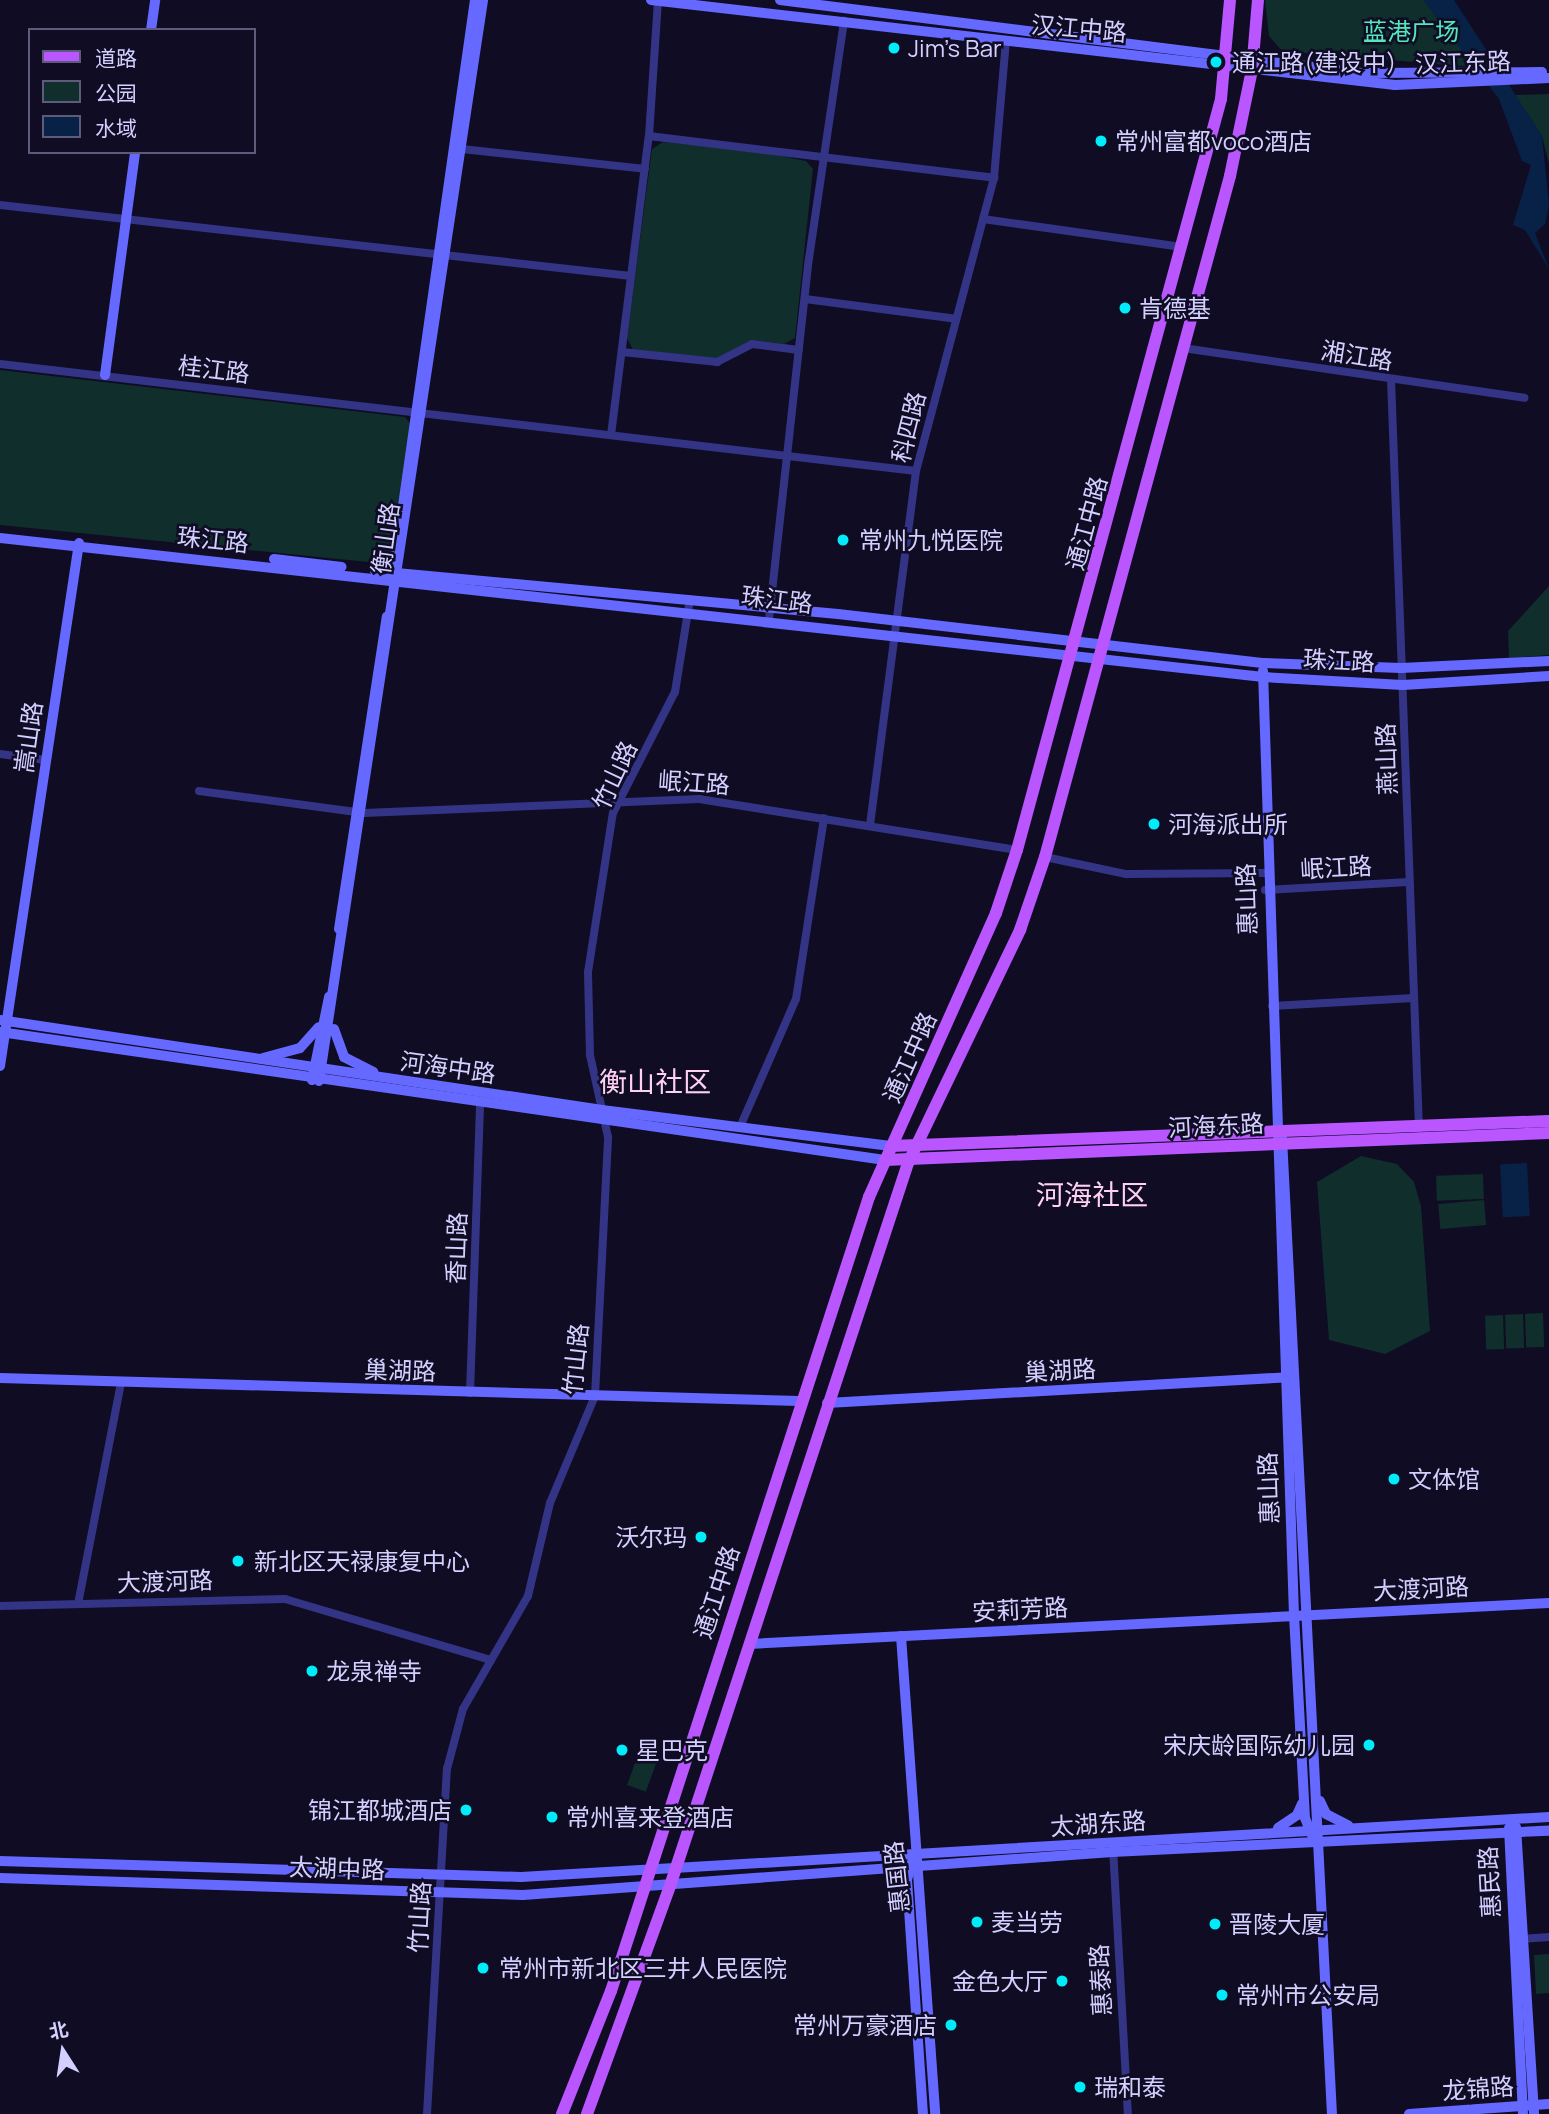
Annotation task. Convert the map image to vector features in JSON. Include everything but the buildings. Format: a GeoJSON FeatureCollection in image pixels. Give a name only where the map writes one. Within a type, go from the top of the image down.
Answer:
{"type":"FeatureCollection","features":[{"type":"Feature","properties":{"kind":"main road","name":"通江中路"},"geometry":{"type":"LineString","coordinates":[[562,2114],[650,1870],[799,1401],[884,1160],[996,913],[1017,850],[1077,641],[1182,247],[1226,60],[1230,0]]}},
{"type":"Feature","properties":{"kind":"main road","name":"通江中路"},"geometry":{"type":"LineString","coordinates":[[587,2114],[673,1877],[908,1163],[1020,930],[1045,857],[1183,348],[1250,61],[1258,0]]}},
{"type":"Feature","properties":{"kind":"main road","name":"河海东路"},"geometry":{"type":"LineString","coordinates":[[884,1160],[908,1163],[1419,1132],[1549,1121]]}},
{"type":"Feature","properties":{"kind":"main road","name":"河海东路"},"geometry":{"type":"LineString","coordinates":[[1419,1132],[1549,1133]]}},
{"type":"Feature","properties":{"kind":"main road","name":"河海东路"},"geometry":{"type":"LineString","coordinates":[[891,1146],[914,1150],[1280,1140]]}},
{"type":"Feature","properties":{"kind":"street"},"geometry":{"type":"LineString","coordinates":[[151,28],[155,0]]}},
{"type":"Feature","properties":{"kind":"street","name":"衡山路"},"geometry":{"type":"LineString","coordinates":[[317,1075],[397,577],[475,0]]}},
{"type":"Feature","properties":{"kind":"street","name":"衡山路"},"geometry":{"type":"LineString","coordinates":[[442,257],[462,149],[483,0]]}},
{"type":"Feature","properties":{"kind":"street","name":"汉江中路"},"geometry":{"type":"LineString","coordinates":[[652,0],[1006,42],[1250,61]]}},
{"type":"Feature","properties":{"kind":"street","name":"汉江中路"},"geometry":{"type":"LineString","coordinates":[[780,0],[1250,61]]}},
{"type":"Feature","properties":{"kind":"street"},"geometry":{"type":"LineString","coordinates":[[611,435],[649,136],[658,1]]}},
{"type":"Feature","properties":{"kind":"street"},"geometry":{"type":"LineString","coordinates":[[769,619],[805,299],[844,21]]}},
{"type":"Feature","properties":{"kind":"street","name":"科四路"},"geometry":{"type":"LineString","coordinates":[[870,825],[916,471],[994,178],[1006,42]]}},
{"type":"Feature","properties":{"kind":"street","name":"汉江东路"},"geometry":{"type":"LineString","coordinates":[[1250,61],[1361,73],[1480,81],[1549,72]]}},
{"type":"Feature","properties":{"kind":"street","name":"汉江东路"},"geometry":{"type":"LineString","coordinates":[[1514,78],[1549,78]]}},
{"type":"Feature","properties":{"kind":"street"},"geometry":{"type":"LineString","coordinates":[[649,136],[994,178]]}},
{"type":"Feature","properties":{"kind":"street"},"geometry":{"type":"LineString","coordinates":[[462,149],[645,169]]}},
{"type":"Feature","properties":{"kind":"street"},"geometry":{"type":"LineString","coordinates":[[105,375],[135,154]]}},
{"type":"Feature","properties":{"kind":"street"},"geometry":{"type":"LineString","coordinates":[[0,205],[442,257],[631,276]]}},
{"type":"Feature","properties":{"kind":"street"},"geometry":{"type":"LineString","coordinates":[[983,219],[1182,247]]}},
{"type":"Feature","properties":{"kind":"street"},"geometry":{"type":"LineString","coordinates":[[805,299],[956,319]]}},
{"type":"Feature","properties":{"kind":"street"},"geometry":{"type":"LineString","coordinates":[[622,352],[718,362],[752,344],[799,350]]}},
{"type":"Feature","properties":{"kind":"street","name":"湘江路"},"geometry":{"type":"LineString","coordinates":[[1183,348],[1524,398]]}},
{"type":"Feature","properties":{"kind":"street","name":"桂江路"},"geometry":{"type":"LineString","coordinates":[[0,364],[916,471]]}},
{"type":"Feature","properties":{"kind":"street","name":"燕山路"},"geometry":{"type":"LineString","coordinates":[[1391,379],[1419,1132]]}},
{"type":"Feature","properties":{"kind":"street","name":"珠江路"},"geometry":{"type":"LineString","coordinates":[[0,531],[79,543]]}},
{"type":"Feature","properties":{"kind":"street","name":"珠江路"},"geometry":{"type":"LineString","coordinates":[[0,538],[79,543],[397,577],[689,604],[770,607],[1262,663],[1401,668],[1549,661]]}},
{"type":"Feature","properties":{"kind":"street","name":"嵩山路"},"geometry":{"type":"LineString","coordinates":[[0,1066],[79,543]]}},
{"type":"Feature","properties":{"kind":"street","name":"珠江路"},"geometry":{"type":"LineString","coordinates":[[689,604],[769,619],[1263,677],[1403,685],[1549,676]]}},
{"type":"Feature","properties":{"kind":"street","name":"竹山路"},"geometry":{"type":"LineString","coordinates":[[427,2114],[447,1769],[463,1709],[528,1596],[550,1503],[595,1396],[603,1115],[590,1055],[588,972],[617,802],[675,692],[689,604]]}},
{"type":"Feature","properties":{"kind":"street","name":"惠山路"},"geometry":{"type":"LineString","coordinates":[[1262,663],[1265,890],[1317,1796],[1313,1833],[1332,2114]]}},
{"type":"Feature","properties":{"kind":"street"},"geometry":{"type":"LineString","coordinates":[[0,754],[46,760]]}},
{"type":"Feature","properties":{"kind":"street","name":"岷江路"},"geometry":{"type":"LineString","coordinates":[[199,790],[360,813],[698,799],[1017,850]]}},
{"type":"Feature","properties":{"kind":"street"},"geometry":{"type":"LineString","coordinates":[[740,1126],[796,999],[824,818]]}},
{"type":"Feature","properties":{"kind":"street","name":"岷江路"},"geometry":{"type":"LineString","coordinates":[[1045,857],[1126,874],[1265,873]]}},
{"type":"Feature","properties":{"kind":"street","name":"岷江路"},"geometry":{"type":"LineString","coordinates":[[1265,890],[1409,882]]}},
{"type":"Feature","properties":{"kind":"street"},"geometry":{"type":"LineString","coordinates":[[1272,1006],[1414,999]]}},
{"type":"Feature","properties":{"kind":"street"},"geometry":{"type":"LineString","coordinates":[[249,1059],[300,1048],[328,1019],[344,1056],[396,1080]]}},
{"type":"Feature","properties":{"kind":"street","name":"河海中路"},"geometry":{"type":"LineString","coordinates":[[4,1026],[249,1059],[317,1075],[396,1080],[884,1160]]}},
{"type":"Feature","properties":{"kind":"street","name":"河海中路"},"geometry":{"type":"LineString","coordinates":[[4,1026],[317,1075],[480,1104],[740,1126],[891,1146]]}},
{"type":"Feature","properties":{"kind":"street","name":"香山路"},"geometry":{"type":"LineString","coordinates":[[470,1393],[480,1104]]}},
{"type":"Feature","properties":{"kind":"street","name":"惠山路"},"geometry":{"type":"LineString","coordinates":[[1292,1377],[1294,1615],[1304,1798],[1313,1833]]}},
{"type":"Feature","properties":{"kind":"street","name":"巢湖路"},"geometry":{"type":"LineString","coordinates":[[827,1403],[1292,1377]]}},
{"type":"Feature","properties":{"kind":"street","name":"巢湖路"},"geometry":{"type":"LineString","coordinates":[[0,1378],[799,1401]]}},
{"type":"Feature","properties":{"kind":"street"},"geometry":{"type":"LineString","coordinates":[[78,1604],[121,1382]]}},
{"type":"Feature","properties":{"kind":"street","name":"大渡河路"},"geometry":{"type":"LineString","coordinates":[[0,1606],[285,1599],[491,1660]]}},
{"type":"Feature","properties":{"kind":"street","name":"大渡河路"},"geometry":{"type":"LineString","coordinates":[[1294,1615],[1549,1603]]}},
{"type":"Feature","properties":{"kind":"street","name":"安莉芳路"},"geometry":{"type":"LineString","coordinates":[[749,1644],[1294,1615]]}},
{"type":"Feature","properties":{"kind":"street","name":"惠国路"},"geometry":{"type":"LineString","coordinates":[[901,1636],[914,1862],[934,2114]]}},
{"type":"Feature","properties":{"kind":"street"},"geometry":{"type":"LineString","coordinates":[[1317,1796],[1326,1814],[1354,1827]]}},
{"type":"Feature","properties":{"kind":"street"},"geometry":{"type":"LineString","coordinates":[[1269,1832],[1297,1815],[1304,1798]]}},
{"type":"Feature","properties":{"kind":"street","name":"太湖东路"},"geometry":{"type":"LineString","coordinates":[[650,1870],[673,1877],[1113,1848],[1313,1833],[1354,1827],[1549,1817]]}},
{"type":"Feature","properties":{"kind":"street","name":"惠民路"},"geometry":{"type":"LineString","coordinates":[[1513,1819],[1528,2110]]}},
{"type":"Feature","properties":{"kind":"street","name":"太湖东路"},"geometry":{"type":"LineString","coordinates":[[1113,1848],[1269,1832],[1549,1831]]}},
{"type":"Feature","properties":{"kind":"street","name":"惠泰路"},"geometry":{"type":"LineString","coordinates":[[1113,1848],[1128,2114]]}},
{"type":"Feature","properties":{"kind":"street","name":"太湖中路"},"geometry":{"type":"LineString","coordinates":[[0,1861],[440,1875],[650,1870]]}},
{"type":"Feature","properties":{"kind":"street"},"geometry":{"type":"LineString","coordinates":[[914,1862],[923,2114]]}},
{"type":"Feature","properties":{"kind":"street","name":"太湖中路"},"geometry":{"type":"LineString","coordinates":[[0,1878],[439,1893],[643,1888],[673,1877]]}},
{"type":"Feature","properties":{"kind":"street"},"geometry":{"type":"LineString","coordinates":[[1519,1939],[1549,1937]]}},
{"type":"Feature","properties":{"kind":"street","name":"龙锦路"},"geometry":{"type":"LineString","coordinates":[[1409,2114],[1528,2110],[1549,2104]]}},
{"type":"Feature","properties":{"kind":"green space","name":"蓝港广场"},"geometry":{"type":"Polygon","coordinates":[[[1265,0],[1423,0],[1443,18],[1473,67],[1282,51],[1269,36],[1265,0]]]}},
{"type":"Feature","properties":{"kind":"green space"},"geometry":{"type":"Polygon","coordinates":[[[1549,94],[1549,164],[1542,136],[1515,95],[1549,94]]]}},
{"type":"Feature","properties":{"kind":"green space"},"geometry":{"type":"Polygon","coordinates":[[[663,142],[762,152],[806,161],[813,169],[795,338],[784,344],[752,340],[717,359],[633,350],[627,338],[652,149],[663,142]]]}},
{"type":"Feature","properties":{"kind":"green space"},"geometry":{"type":"Polygon","coordinates":[[[0,370],[405,417],[410,423],[393,556],[388,564],[0,525],[0,370]]]}},
{"type":"Feature","properties":{"kind":"green space"},"geometry":{"type":"Polygon","coordinates":[[[1549,586],[1549,655],[1509,658],[1508,631],[1549,586]]]}},
{"type":"Feature","properties":{"kind":"green space"},"geometry":{"type":"Polygon","coordinates":[[[1361,1156],[1397,1164],[1414,1182],[1421,1206],[1430,1331],[1385,1354],[1329,1340],[1317,1182],[1361,1156]]]}},
{"type":"Feature","properties":{"kind":"green space"},"geometry":{"type":"Polygon","coordinates":[[[1483,1174],[1484,1199],[1437,1201],[1436,1176],[1483,1174]]]}},
{"type":"Feature","properties":{"kind":"green space"},"geometry":{"type":"Polygon","coordinates":[[[1484,1200],[1486,1225],[1440,1229],[1438,1204],[1484,1200]]]}},
{"type":"Feature","properties":{"kind":"green space"},"geometry":{"type":"Polygon","coordinates":[[[1543,1313],[1544,1347],[1526,1348],[1525,1314],[1543,1313]]]}},
{"type":"Feature","properties":{"kind":"green space"},"geometry":{"type":"Polygon","coordinates":[[[1523,1314],[1524,1348],[1506,1349],[1505,1315],[1523,1314]]]}},
{"type":"Feature","properties":{"kind":"green space"},"geometry":{"type":"Polygon","coordinates":[[[1503,1315],[1504,1349],[1486,1350],[1485,1316],[1503,1315]]]}},
{"type":"Feature","properties":{"kind":"green space"},"geometry":{"type":"Polygon","coordinates":[[[639,1752],[658,1759],[646,1792],[627,1785],[639,1752]]]}},
{"type":"Feature","properties":{"kind":"green space"},"geometry":{"type":"Polygon","coordinates":[[[1549,1954],[1549,1993],[1536,1994],[1534,1955],[1549,1954]]]}},
{"type":"Feature","properties":{"kind":"water"},"geometry":{"type":"Polygon","coordinates":[[[1423,0],[1454,0],[1542,136],[1549,205],[1545,224],[1535,233],[1549,269],[1525,230],[1513,225],[1531,165],[1522,161],[1499,99],[1423,0]]]}},
{"type":"Feature","properties":{"kind":"water"},"geometry":{"type":"Polygon","coordinates":[[[1527,1163],[1530,1216],[1503,1217],[1500,1164],[1527,1163]]]}},
{"type":"Feature","properties":{"kind":"place","name":"Jim's Bar"},"geometry":{"type":"Point","coordinates":[894,48]}},
{"type":"Feature","properties":{"kind":"place","name":"通江路(建设中)"},"geometry":{"type":"Point","coordinates":[1216,62]}},
{"type":"Feature","properties":{"kind":"place","name":"常州富都voco酒店"},"geometry":{"type":"Point","coordinates":[1101,141]}},
{"type":"Feature","properties":{"kind":"place","name":"肯德基"},"geometry":{"type":"Point","coordinates":[1125,308]}},
{"type":"Feature","properties":{"kind":"place","name":"常州九悦医院"},"geometry":{"type":"Point","coordinates":[843,540]}},
{"type":"Feature","properties":{"kind":"place","name":"河海派出所"},"geometry":{"type":"Point","coordinates":[1154,824]}},
{"type":"Feature","properties":{"kind":"place","name":"文体馆"},"geometry":{"type":"Point","coordinates":[1394,1479]}},
{"type":"Feature","properties":{"kind":"place","name":"沃尔玛"},"geometry":{"type":"Point","coordinates":[701,1537]}},
{"type":"Feature","properties":{"kind":"place","name":"新北区天禄康复中心"},"geometry":{"type":"Point","coordinates":[238,1561]}},
{"type":"Feature","properties":{"kind":"place","name":"龙泉禅寺"},"geometry":{"type":"Point","coordinates":[312,1671]}},
{"type":"Feature","properties":{"kind":"place","name":"宋庆龄国际幼儿园"},"geometry":{"type":"Point","coordinates":[1369,1745]}},
{"type":"Feature","properties":{"kind":"place","name":"星巴克"},"geometry":{"type":"Point","coordinates":[622,1750]}},
{"type":"Feature","properties":{"kind":"place","name":"锦江都城酒店"},"geometry":{"type":"Point","coordinates":[466,1810]}},
{"type":"Feature","properties":{"kind":"place","name":"常州喜来登酒店"},"geometry":{"type":"Point","coordinates":[552,1817]}},
{"type":"Feature","properties":{"kind":"place","name":"麦当劳"},"geometry":{"type":"Point","coordinates":[977,1922]}},
{"type":"Feature","properties":{"kind":"place","name":"晋陵大厦"},"geometry":{"type":"Point","coordinates":[1215,1924]}},
{"type":"Feature","properties":{"kind":"place","name":"常州市新北区三井人民医院"},"geometry":{"type":"Point","coordinates":[483,1968]}},
{"type":"Feature","properties":{"kind":"place","name":"金色大厅"},"geometry":{"type":"Point","coordinates":[1062,1981]}},
{"type":"Feature","properties":{"kind":"place","name":"常州市公安局"},"geometry":{"type":"Point","coordinates":[1222,1995]}},
{"type":"Feature","properties":{"kind":"place","name":"常州万豪酒店"},"geometry":{"type":"Point","coordinates":[951,2025]}},
{"type":"Feature","properties":{"kind":"place","name":"瑞和泰"},"geometry":{"type":"Point","coordinates":[1080,2087]}},
{"type":"Feature","properties":{"kind":"district","name":"衡山社区"},"geometry":{"type":"Point","coordinates":[655,1081]}},
{"type":"Feature","properties":{"kind":"district","name":"河海社区"},"geometry":{"type":"Point","coordinates":[1092,1194]}}]}
